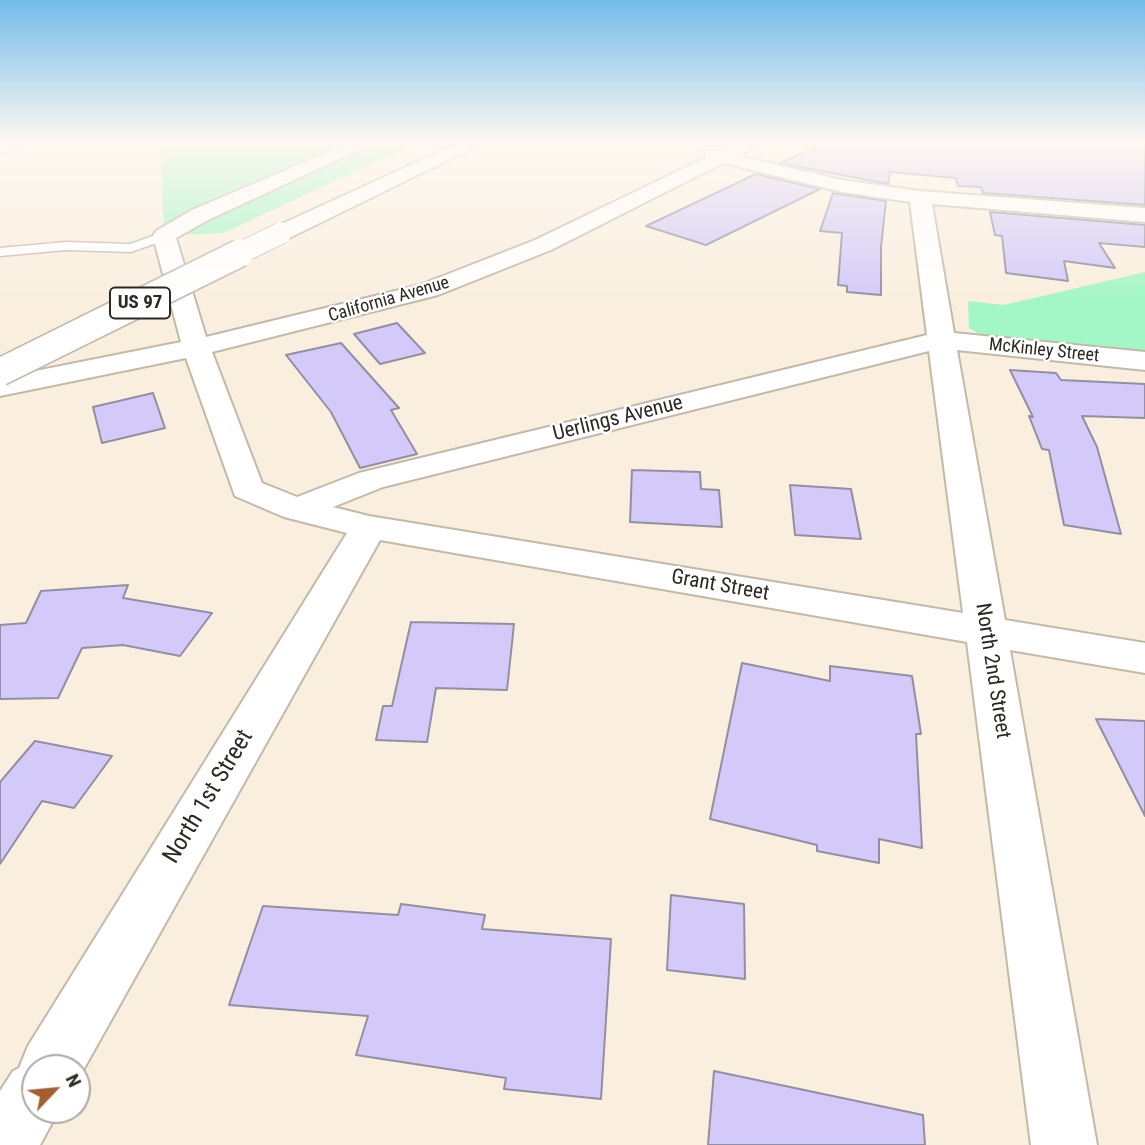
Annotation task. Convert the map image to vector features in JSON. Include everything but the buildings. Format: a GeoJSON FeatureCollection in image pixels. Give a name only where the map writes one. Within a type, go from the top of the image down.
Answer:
{"type":"FeatureCollection","features":[{"type":"Feature","properties":{"kind":"main road"},"geometry":{"type":"LineString","coordinates":[[247,194],[200,215],[164,236],[194,338],[247,489],[296,509]]}},
{"type":"Feature","properties":{"kind":"main road","name":"US 97"},"geometry":{"type":"LineString","coordinates":[[0,372],[364,194]]}},
{"type":"Feature","properties":{"kind":"main road","name":"California Avenue"},"geometry":{"type":"LineString","coordinates":[[0,366],[194,338],[378,306],[473,274],[543,245],[631,194]]}},
{"type":"Feature","properties":{"kind":"main road"},"geometry":{"type":"LineString","coordinates":[[902,194],[1145,215]]}},
{"type":"Feature","properties":{"kind":"main road","name":"North 2nd Street"},"geometry":{"type":"LineString","coordinates":[[920,197],[1064,1145]]}},
{"type":"Feature","properties":{"kind":"main road","name":"California Avenue"},"geometry":{"type":"LineString","coordinates":[[0,387],[194,338]]}},
{"type":"Feature","properties":{"kind":"main road","name":"McKinley Street"},"geometry":{"type":"LineString","coordinates":[[942,340],[1145,361]]}},
{"type":"Feature","properties":{"kind":"main road","name":"Uerlings Avenue"},"geometry":{"type":"LineString","coordinates":[[296,509],[371,480],[942,340]]}},
{"type":"Feature","properties":{"kind":"main road","name":"Grant Street"},"geometry":{"type":"LineString","coordinates":[[296,509],[369,527],[1145,658]]}},
{"type":"Feature","properties":{"kind":"main road","name":"North 1st Street"},"geometry":{"type":"LineString","coordinates":[[58,1054],[369,527]]}},
{"type":"Feature","properties":{"kind":"main road"},"geometry":{"type":"LineString","coordinates":[[5,1145],[21,1117]]}},
{"type":"Feature","properties":{"kind":"lane"},"geometry":{"type":"LineString","coordinates":[[0,253],[66,246],[131,248],[164,236]]}},
{"type":"Feature","properties":{"kind":"green space"},"geometry":{"type":"Polygon","coordinates":[[[162,194],[306,194],[223,233],[164,236],[162,194]]]}},
{"type":"Feature","properties":{"kind":"green space"},"geometry":{"type":"Polygon","coordinates":[[[1145,272],[1145,356],[988,339],[969,328],[968,301],[1004,305],[1145,272]]]}}]}
